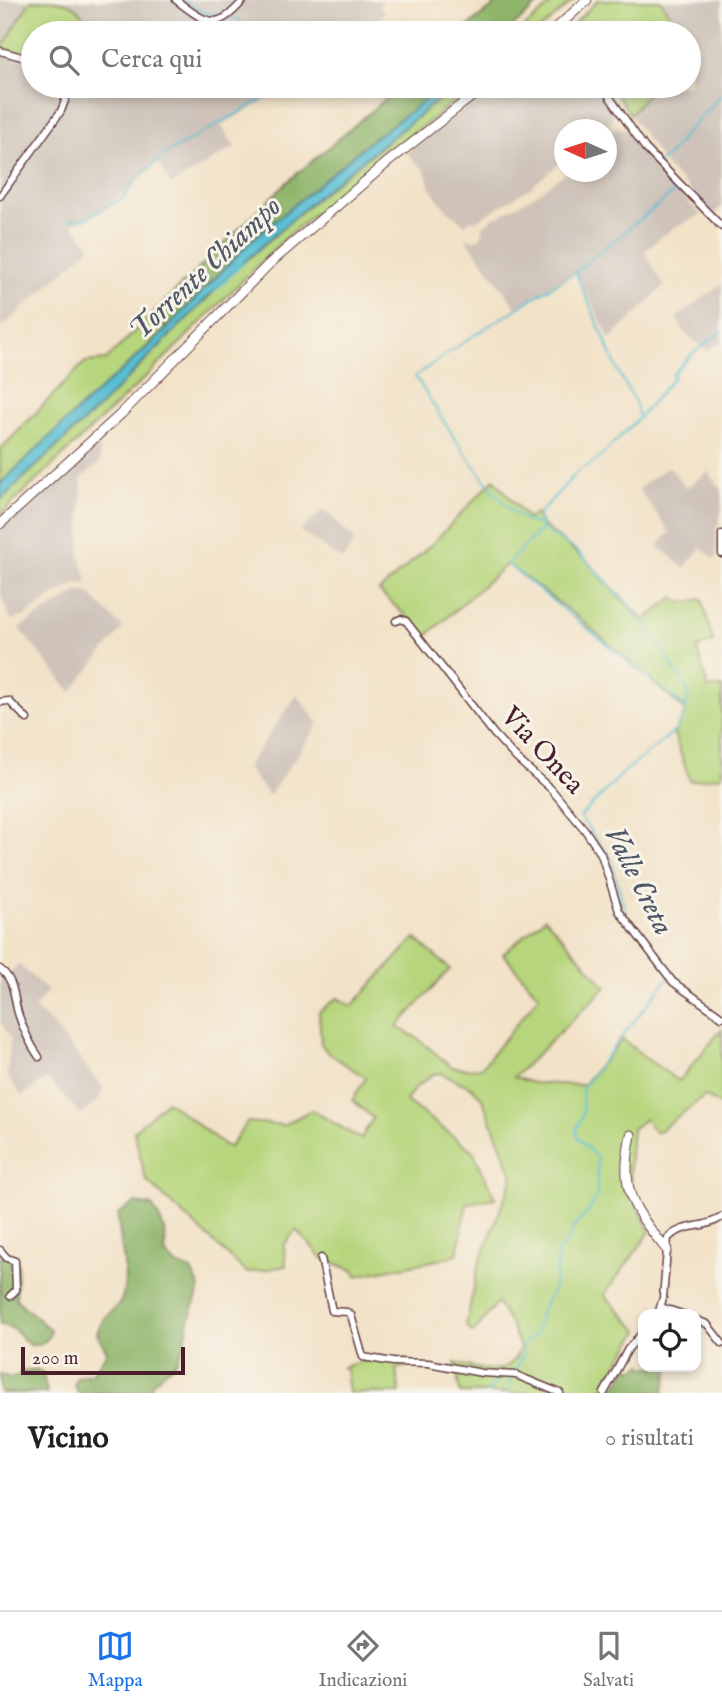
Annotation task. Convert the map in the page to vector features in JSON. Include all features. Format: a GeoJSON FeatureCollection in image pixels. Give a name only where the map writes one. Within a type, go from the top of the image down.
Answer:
{"type":"FeatureCollection","features":[{"type":"Feature","properties":{"kind":"main road"},"geometry":{"type":"LineString","coordinates":[[571,21],[587,0]]}},
{"type":"Feature","properties":{"kind":"main road"},"geometry":{"type":"LineString","coordinates":[[0,524],[121,414],[269,264],[388,162],[470,98]]}},
{"type":"Feature","properties":{"kind":"main road"},"geometry":{"type":"LineString","coordinates":[[631,1135],[627,1165],[631,1199],[640,1218],[667,1250]]}},
{"type":"Feature","properties":{"kind":"street"},"geometry":{"type":"LineString","coordinates":[[176,0],[205,19],[214,21],[222,20],[244,0]]}},
{"type":"Feature","properties":{"kind":"street"},"geometry":{"type":"LineString","coordinates":[[0,51],[21,57]]}},
{"type":"Feature","properties":{"kind":"street"},"geometry":{"type":"LineString","coordinates":[[0,196],[61,111],[65,98]]}},
{"type":"Feature","properties":{"kind":"street"},"geometry":{"type":"LineString","coordinates":[[610,98],[645,148],[722,227]]}},
{"type":"Feature","properties":{"kind":"street"},"geometry":{"type":"LineString","coordinates":[[722,534],[722,554]]}},
{"type":"Feature","properties":{"kind":"street","name":"Via Onea"},"geometry":{"type":"LineString","coordinates":[[396,621],[406,621],[494,734],[551,789],[585,830],[601,854],[620,911],[673,982],[722,1017]]}},
{"type":"Feature","properties":{"kind":"street"},"geometry":{"type":"LineString","coordinates":[[0,702],[9,701],[27,719]]}},
{"type":"Feature","properties":{"kind":"street"},"geometry":{"type":"LineString","coordinates":[[0,969],[14,989],[17,1013],[27,1040],[39,1057]]}},
{"type":"Feature","properties":{"kind":"street"},"geometry":{"type":"LineString","coordinates":[[667,1309],[661,1307],[667,1238],[685,1227],[710,1225],[722,1217]]}},
{"type":"Feature","properties":{"kind":"street"},"geometry":{"type":"LineString","coordinates":[[0,1250],[7,1258],[15,1261],[16,1290],[10,1296]]}},
{"type":"Feature","properties":{"kind":"street"},"geometry":{"type":"LineString","coordinates":[[321,1258],[332,1311],[347,1312],[351,1315],[363,1357],[516,1375],[560,1393]]}},
{"type":"Feature","properties":{"kind":"street"},"geometry":{"type":"LineString","coordinates":[[701,1322],[707,1324],[722,1343]]}},
{"type":"Feature","properties":{"kind":"street"},"geometry":{"type":"LineString","coordinates":[[604,1393],[628,1349],[638,1338]]}},
{"type":"Feature","properties":{"kind":"shaded area"},"geometry":{"type":"Polygon","coordinates":[[[0,0],[31,0],[3,48],[21,53],[21,98],[269,98],[221,125],[235,147],[171,185],[158,162],[109,205],[72,224],[91,247],[0,329],[0,0]]]}},
{"type":"Feature","properties":{"kind":"shaded area"},"geometry":{"type":"Polygon","coordinates":[[[61,0],[384,0],[379,5],[385,12],[374,21],[86,21],[82,11],[61,0]]]}},
{"type":"Feature","properties":{"kind":"shaded area"},"geometry":{"type":"Polygon","coordinates":[[[660,0],[722,0],[722,206],[714,214],[665,165],[630,114],[644,98],[701,98],[701,21],[674,21],[660,0]]]}},
{"type":"Feature","properties":{"kind":"shaded area"},"geometry":{"type":"Polygon","coordinates":[[[478,98],[607,98],[611,104],[612,119],[554,119],[554,168],[530,188],[465,225],[445,208],[431,189],[424,169],[406,153],[478,98]]]}},
{"type":"Feature","properties":{"kind":"shaded area"},"geometry":{"type":"Polygon","coordinates":[[[617,128],[632,133],[658,172],[701,215],[673,228],[644,251],[664,286],[610,340],[576,270],[517,309],[465,237],[479,239],[483,233],[482,227],[496,216],[554,181],[617,182],[617,128]]]}},
{"type":"Feature","properties":{"kind":"shaded area"},"geometry":{"type":"Polygon","coordinates":[[[722,284],[722,341],[708,351],[684,332],[676,318],[722,284]]]}},
{"type":"Feature","properties":{"kind":"shaded area"},"geometry":{"type":"Polygon","coordinates":[[[99,436],[100,463],[82,477],[80,557],[88,583],[77,583],[25,616],[13,620],[0,592],[0,528],[99,436]]]}},
{"type":"Feature","properties":{"kind":"shaded area"},"geometry":{"type":"Polygon","coordinates":[[[669,466],[686,488],[708,472],[722,490],[722,509],[715,533],[716,560],[701,548],[684,568],[658,546],[670,532],[638,489],[669,466]]]}},
{"type":"Feature","properties":{"kind":"shaded area"},"geometry":{"type":"Polygon","coordinates":[[[324,509],[355,541],[342,560],[300,531],[324,509]]]}},
{"type":"Feature","properties":{"kind":"shaded area"},"geometry":{"type":"Polygon","coordinates":[[[79,591],[89,593],[123,628],[71,692],[19,628],[79,591]]]}},
{"type":"Feature","properties":{"kind":"shaded area"},"geometry":{"type":"Polygon","coordinates":[[[297,695],[319,723],[269,796],[246,767],[297,695]]]}},
{"type":"Feature","properties":{"kind":"shaded area"},"geometry":{"type":"Polygon","coordinates":[[[18,964],[48,991],[34,1007],[54,1026],[103,1088],[99,1099],[81,1115],[47,1078],[22,1096],[7,1075],[11,1038],[0,1022],[0,977],[5,979],[18,964]]]}},
{"type":"Feature","properties":{"kind":"green space"},"geometry":{"type":"Polygon","coordinates":[[[31,0],[69,4],[76,8],[84,21],[21,21],[21,53],[2,48],[31,0]]]}},
{"type":"Feature","properties":{"kind":"green space"},"geometry":{"type":"Polygon","coordinates":[[[501,0],[543,0],[519,21],[475,21],[501,0]]]}},
{"type":"Feature","properties":{"kind":"green space"},"geometry":{"type":"Polygon","coordinates":[[[556,0],[574,0],[550,21],[532,21],[556,0]]]}},
{"type":"Feature","properties":{"kind":"green space"},"geometry":{"type":"Polygon","coordinates":[[[598,0],[660,0],[674,21],[577,21],[598,0]]]}},
{"type":"Feature","properties":{"kind":"green space"},"geometry":{"type":"Polygon","coordinates":[[[387,98],[428,98],[369,142],[250,242],[168,327],[149,317],[285,184],[387,98]]]}},
{"type":"Feature","properties":{"kind":"green space"},"geometry":{"type":"Polygon","coordinates":[[[441,98],[458,98],[286,237],[150,373],[0,515],[0,500],[97,409],[233,272],[325,191],[441,98]]]}},
{"type":"Feature","properties":{"kind":"green space"},"geometry":{"type":"Polygon","coordinates":[[[619,98],[644,98],[630,114],[619,98]]]}},
{"type":"Feature","properties":{"kind":"green space"},"geometry":{"type":"Polygon","coordinates":[[[149,317],[168,327],[0,484],[0,450],[85,362],[106,360],[149,317]]]}},
{"type":"Feature","properties":{"kind":"green space"},"geometry":{"type":"Polygon","coordinates":[[[494,479],[528,519],[536,513],[541,524],[587,561],[643,621],[674,597],[681,603],[702,599],[713,642],[697,648],[708,688],[722,687],[722,776],[690,781],[674,734],[686,711],[579,618],[507,564],[424,638],[408,618],[379,591],[432,544],[494,479]]]}},
{"type":"Feature","properties":{"kind":"green space"},"geometry":{"type":"Polygon","coordinates":[[[545,918],[606,987],[514,1077],[533,1083],[583,1085],[622,1039],[679,1081],[722,1029],[722,1106],[705,1096],[656,1133],[645,1119],[632,1129],[630,1171],[633,1194],[650,1232],[604,1295],[638,1333],[598,1393],[460,1393],[455,1363],[484,1370],[502,1369],[515,1358],[520,1347],[511,1325],[497,1303],[473,1333],[466,1326],[478,1267],[513,1177],[482,1098],[471,1087],[440,1073],[433,1074],[414,1089],[406,1101],[473,1151],[495,1198],[467,1203],[457,1254],[356,1276],[355,1271],[322,1258],[296,1230],[284,1245],[286,1266],[247,1273],[146,1180],[134,1131],[167,1101],[230,1147],[247,1122],[283,1125],[312,1110],[361,1139],[373,1118],[352,1100],[366,1078],[327,1052],[321,1044],[319,1012],[337,998],[352,1006],[415,938],[450,969],[397,1027],[417,1038],[452,1067],[481,1068],[539,996],[503,954],[545,918]]]}},
{"type":"Feature","properties":{"kind":"green space"},"geometry":{"type":"Polygon","coordinates":[[[135,1203],[152,1206],[163,1228],[165,1253],[176,1265],[191,1270],[200,1287],[184,1346],[176,1362],[152,1383],[150,1393],[78,1393],[74,1386],[77,1377],[93,1373],[107,1352],[97,1333],[104,1319],[120,1303],[125,1282],[118,1214],[135,1203]]]}},
{"type":"Feature","properties":{"kind":"green space"},"geometry":{"type":"Polygon","coordinates":[[[8,1252],[18,1265],[16,1299],[50,1330],[48,1338],[41,1344],[29,1345],[14,1329],[0,1324],[0,1258],[8,1252]]]}},
{"type":"Feature","properties":{"kind":"green space"},"geometry":{"type":"Polygon","coordinates":[[[375,1357],[408,1360],[409,1366],[396,1369],[400,1393],[349,1393],[346,1368],[341,1368],[375,1357]]]}},
{"type":"Feature","properties":{"kind":"green space"},"geometry":{"type":"Polygon","coordinates":[[[638,1367],[638,1372],[669,1372],[663,1393],[611,1393],[628,1368],[638,1367]]]}},
{"type":"Feature","properties":{"kind":"green space"},"geometry":{"type":"Polygon","coordinates":[[[37,1369],[43,1374],[47,1393],[0,1393],[0,1375],[13,1378],[25,1371],[37,1369]]]}},
{"type":"Feature","properties":{"kind":"water"},"geometry":{"type":"Polygon","coordinates":[[[428,98],[441,98],[325,190],[233,272],[97,409],[0,500],[0,484],[160,336],[250,242],[369,142],[428,98]]]}},
{"type":"Feature","properties":{"kind":"waterway"},"geometry":{"type":"LineString","coordinates":[[183,0],[203,12],[224,16]]}},
{"type":"Feature","properties":{"kind":"waterway"},"geometry":{"type":"LineString","coordinates":[[230,17],[239,21]]}},
{"type":"Feature","properties":{"kind":"waterway"},"geometry":{"type":"LineString","coordinates":[[538,523],[525,520],[491,487],[453,436],[415,376],[575,272],[674,192],[655,166],[670,154],[722,95]]}},
{"type":"Feature","properties":{"kind":"waterway"},"geometry":{"type":"LineString","coordinates":[[70,220],[84,219],[123,198],[138,178],[167,153],[266,98]]}},
{"type":"Feature","properties":{"kind":"waterway","name":"Torrente Chiampo"},"geometry":{"type":"LineString","coordinates":[[215,291],[243,263]]}},
{"type":"Feature","properties":{"kind":"waterway","name":"Valle Creta"},"geometry":{"type":"LineString","coordinates":[[576,273],[620,375],[636,404],[638,415]]}},
{"type":"Feature","properties":{"kind":"waterway","name":"Valle Creta"},"geometry":{"type":"LineString","coordinates":[[627,917],[610,857],[580,817],[624,772],[675,731],[689,697],[642,618],[577,551],[544,530],[539,523],[539,514],[578,471],[596,461],[637,420],[693,353],[722,331]]}},
{"type":"Feature","properties":{"kind":"waterway"},"geometry":{"type":"LineString","coordinates":[[541,529],[507,564],[685,707]]}},
{"type":"Feature","properties":{"kind":"waterway","name":"Valle Creta"},"geometry":{"type":"LineString","coordinates":[[514,1374],[523,1354],[523,1344],[536,1334],[541,1311],[554,1288],[558,1252],[568,1242],[573,1228],[588,1212],[597,1196],[597,1158],[578,1138],[576,1130],[583,1115],[582,1088],[668,978]]}},
{"type":"Feature","properties":{"kind":"waterway"},"geometry":{"type":"LineString","coordinates":[[487,1393],[504,1377]]}},
{"type":"Feature","properties":{"kind":"waterway","name":"Valle Creta"},"geometry":{"type":"LineString","coordinates":[[508,1393],[511,1379]]}}]}
